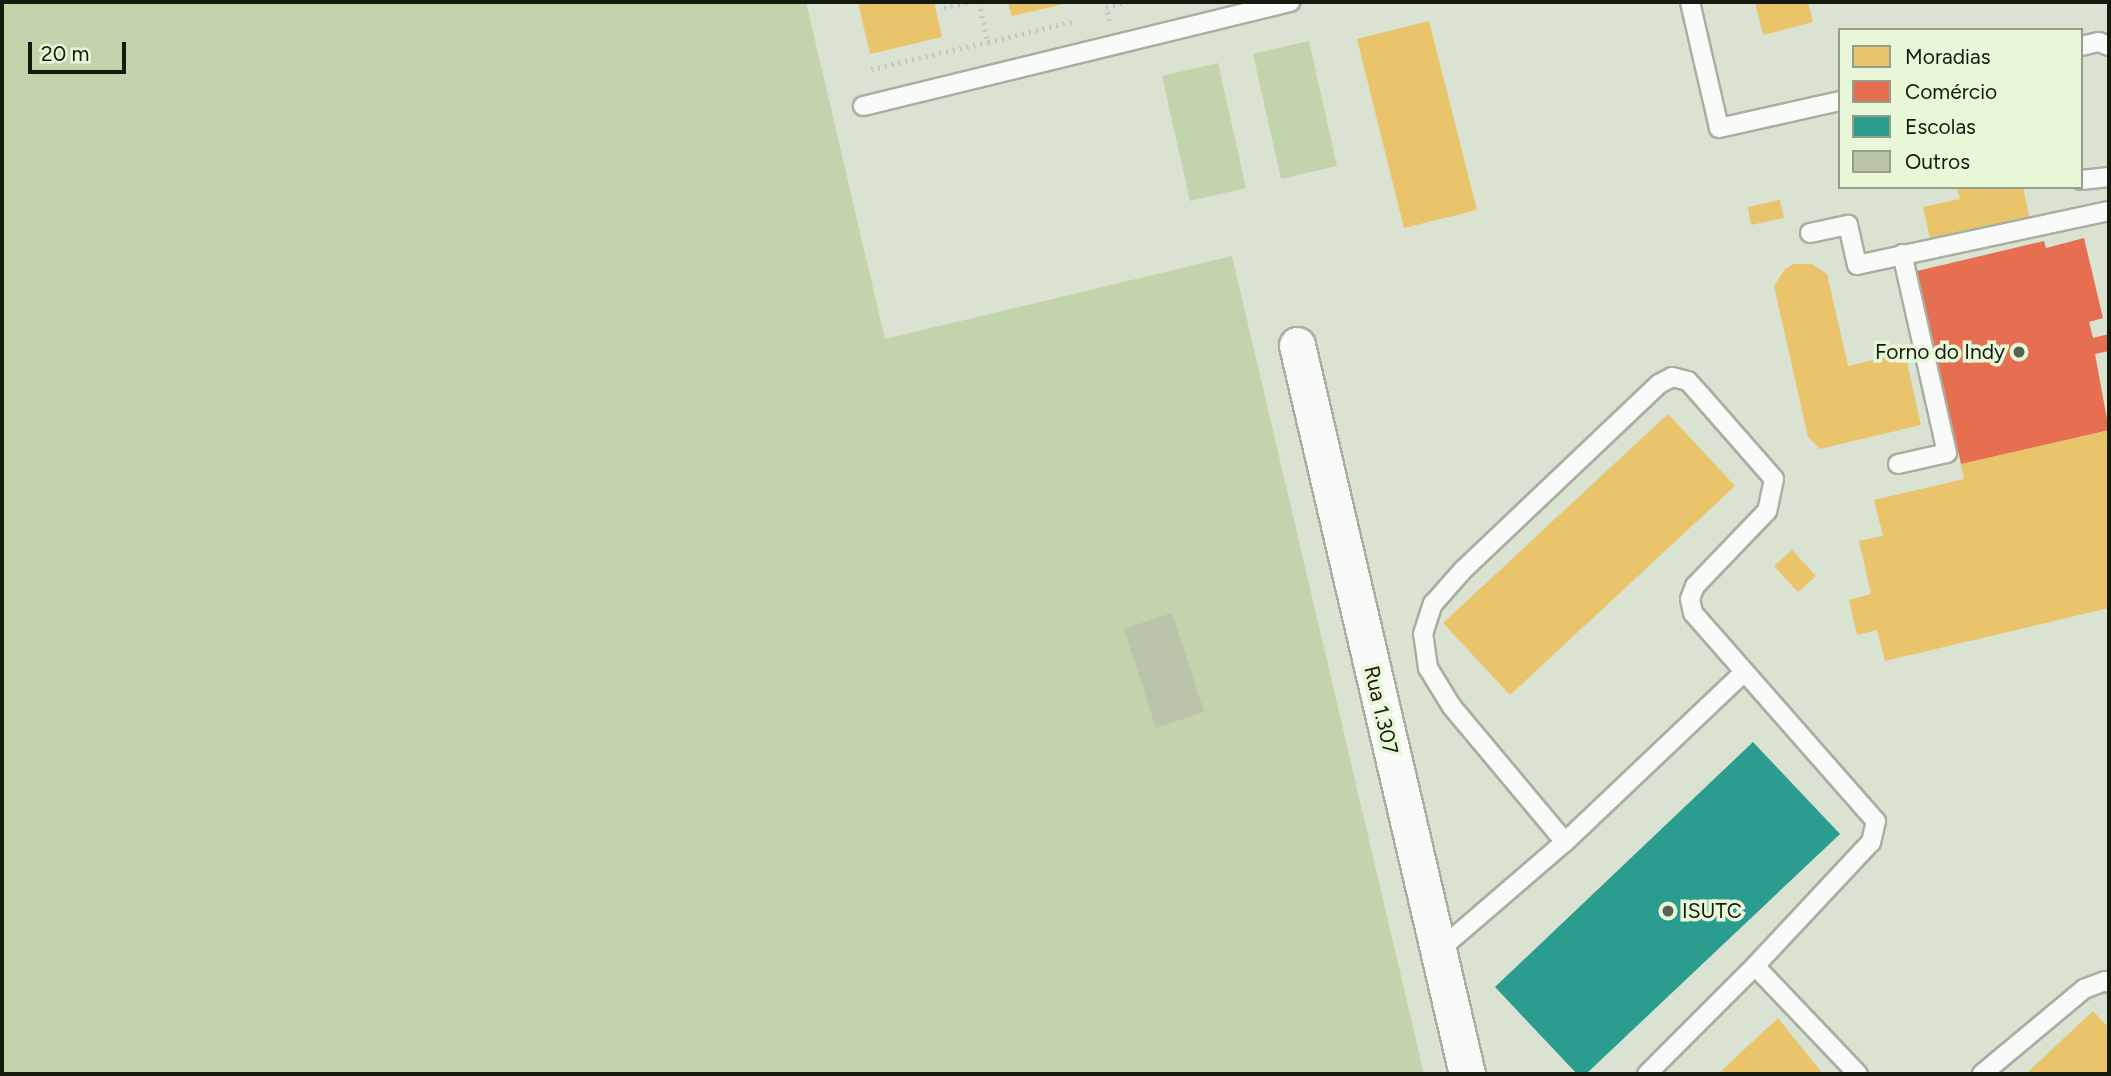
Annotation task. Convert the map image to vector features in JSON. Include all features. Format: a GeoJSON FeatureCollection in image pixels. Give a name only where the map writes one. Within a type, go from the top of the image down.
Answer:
{"type":"FeatureCollection","features":[{"type":"Feature","properties":{"kind":"street","name":"Rua 1.307"},"geometry":{"type":"LineString","coordinates":[[1297,345],[1467,1074]]}},
{"type":"Feature","properties":{"kind":"lane"},"geometry":{"type":"LineString","coordinates":[[863,106],[1291,2]]}},
{"type":"Feature","properties":{"kind":"lane"},"geometry":{"type":"LineString","coordinates":[[1690,2],[1719,128],[1838,101]]}},
{"type":"Feature","properties":{"kind":"lane"},"geometry":{"type":"LineString","coordinates":[[2083,46],[2099,42],[2109,46]]}},
{"type":"Feature","properties":{"kind":"lane"},"geometry":{"type":"LineString","coordinates":[[2083,180],[2109,177]]}},
{"type":"Feature","properties":{"kind":"lane"},"geometry":{"type":"LineString","coordinates":[[1810,233],[1848,225],[1857,265],[2109,211]]}},
{"type":"Feature","properties":{"kind":"lane"},"geometry":{"type":"LineString","coordinates":[[1898,464],[1947,453],[1902,254]]}},
{"type":"Feature","properties":{"kind":"lane"},"geometry":{"type":"LineString","coordinates":[[1564,842],[1452,707],[1428,668],[1423,634],[1433,604],[1463,570],[1659,384],[1672,377],[1688,381],[1774,479],[1767,511],[1695,586],[1690,599],[1693,613],[1743,673],[1870,811],[1876,829],[1871,842],[1755,966],[1647,1074]]}},
{"type":"Feature","properties":{"kind":"lane"},"geometry":{"type":"LineString","coordinates":[[1437,952],[1564,842],[1743,673]]}},
{"type":"Feature","properties":{"kind":"lane"},"geometry":{"type":"LineString","coordinates":[[1755,966],[1858,1074]]}},
{"type":"Feature","properties":{"kind":"lane"},"geometry":{"type":"LineString","coordinates":[[1982,1074],[2084,989],[2105,981],[2109,983]]}},
{"type":"Feature","properties":{"kind":"path"},"geometry":{"type":"LineString","coordinates":[[944,8],[968,2]]}},
{"type":"Feature","properties":{"kind":"path"},"geometry":{"type":"LineString","coordinates":[[979,2],[988,42]]}},
{"type":"Feature","properties":{"kind":"path"},"geometry":{"type":"LineString","coordinates":[[871,69],[1074,21]]}},
{"type":"Feature","properties":{"kind":"green space"},"geometry":{"type":"Polygon","coordinates":[[[2,2],[806,2],[885,339],[1232,256],[1424,1074],[2,1074],[2,2]]]}},
{"type":"Feature","properties":{"kind":"green space"},"geometry":{"type":"Polygon","coordinates":[[[1309,41],[1337,166],[1281,179],[1253,54],[1309,41]]]}},
{"type":"Feature","properties":{"kind":"green space"},"geometry":{"type":"Polygon","coordinates":[[[1218,63],[1246,188],[1190,201],[1162,76],[1218,63]]]}},
{"type":"Feature","properties":{"kind":"building: Moradias"},"geometry":{"type":"Polygon","coordinates":[[[858,2],[934,2],[942,37],[870,54],[858,2]]]}},
{"type":"Feature","properties":{"kind":"building: Moradias"},"geometry":{"type":"Polygon","coordinates":[[[1008,2],[1068,2],[1068,3],[1012,16],[1008,2]]]}},
{"type":"Feature","properties":{"kind":"building: Moradias"},"geometry":{"type":"Polygon","coordinates":[[[1755,2],[1808,2],[1813,22],[1763,35],[1755,2]]]}},
{"type":"Feature","properties":{"kind":"building: Moradias"},"geometry":{"type":"Polygon","coordinates":[[[1429,21],[1477,210],[1404,228],[1357,39],[1429,21]]]}},
{"type":"Feature","properties":{"kind":"building: Moradias"},"geometry":{"type":"Polygon","coordinates":[[[1958,189],[2023,189],[2030,220],[1931,242],[1923,207],[1960,199],[1958,189]]]}},
{"type":"Feature","properties":{"kind":"building: Moradias"},"geometry":{"type":"Polygon","coordinates":[[[1780,200],[1784,218],[1751,225],[1748,207],[1780,200]]]}},
{"type":"Feature","properties":{"kind":"building: Moradias"},"geometry":{"type":"Polygon","coordinates":[[[1794,264],[1812,264],[1827,274],[1848,366],[1905,353],[1921,425],[1820,449],[1808,437],[1774,286],[1785,269],[1794,264]]]}},
{"type":"Feature","properties":{"kind":"building: Moradias"},"geometry":{"type":"Polygon","coordinates":[[[1668,414],[1735,486],[1510,695],[1443,623],[1668,414]]]}},
{"type":"Feature","properties":{"kind":"building: Moradias"},"geometry":{"type":"Polygon","coordinates":[[[2109,430],[2109,608],[1885,661],[1877,630],[1857,635],[1849,600],[1871,594],[1859,541],[1883,536],[1874,500],[1964,479],[1961,464],[2109,430]]]}},
{"type":"Feature","properties":{"kind":"building: Moradias"},"geometry":{"type":"Polygon","coordinates":[[[1792,550],[1816,576],[1798,592],[1774,566],[1792,550]]]}},
{"type":"Feature","properties":{"kind":"building: Moradias"},"geometry":{"type":"Polygon","coordinates":[[[2093,1011],[2109,1028],[2109,1074],[2026,1074],[2093,1011]]]}},
{"type":"Feature","properties":{"kind":"building: Moradias"},"geometry":{"type":"Polygon","coordinates":[[[1778,1018],[1823,1074],[1718,1074],[1778,1018]]]}},
{"type":"Feature","properties":{"kind":"building: Comércio","name":"Forno do Indy"},"geometry":{"type":"Polygon","coordinates":[[[2084,238],[2103,318],[2089,322],[2093,338],[2109,334],[2109,351],[2095,354],[2109,430],[1961,464],[1917,271],[2044,241],[2046,248],[2084,238]]]}},
{"type":"Feature","properties":{"kind":"building: Escolas","name":"ISUTC"},"geometry":{"type":"Polygon","coordinates":[[[1753,742],[1840,834],[1586,1074],[1577,1074],[1495,987],[1753,742]]]}},
{"type":"Feature","properties":{"kind":"building: Outros"},"geometry":{"type":"Polygon","coordinates":[[[1172,613],[1204,712],[1156,728],[1124,629],[1172,613]]]}},
{"type":"Feature","properties":{"kind":"place","name":"Forno do Indy"},"geometry":{"type":"Point","coordinates":[2019,352]}},
{"type":"Feature","properties":{"kind":"place","name":"ISUTC"},"geometry":{"type":"Point","coordinates":[1668,911]}}]}
